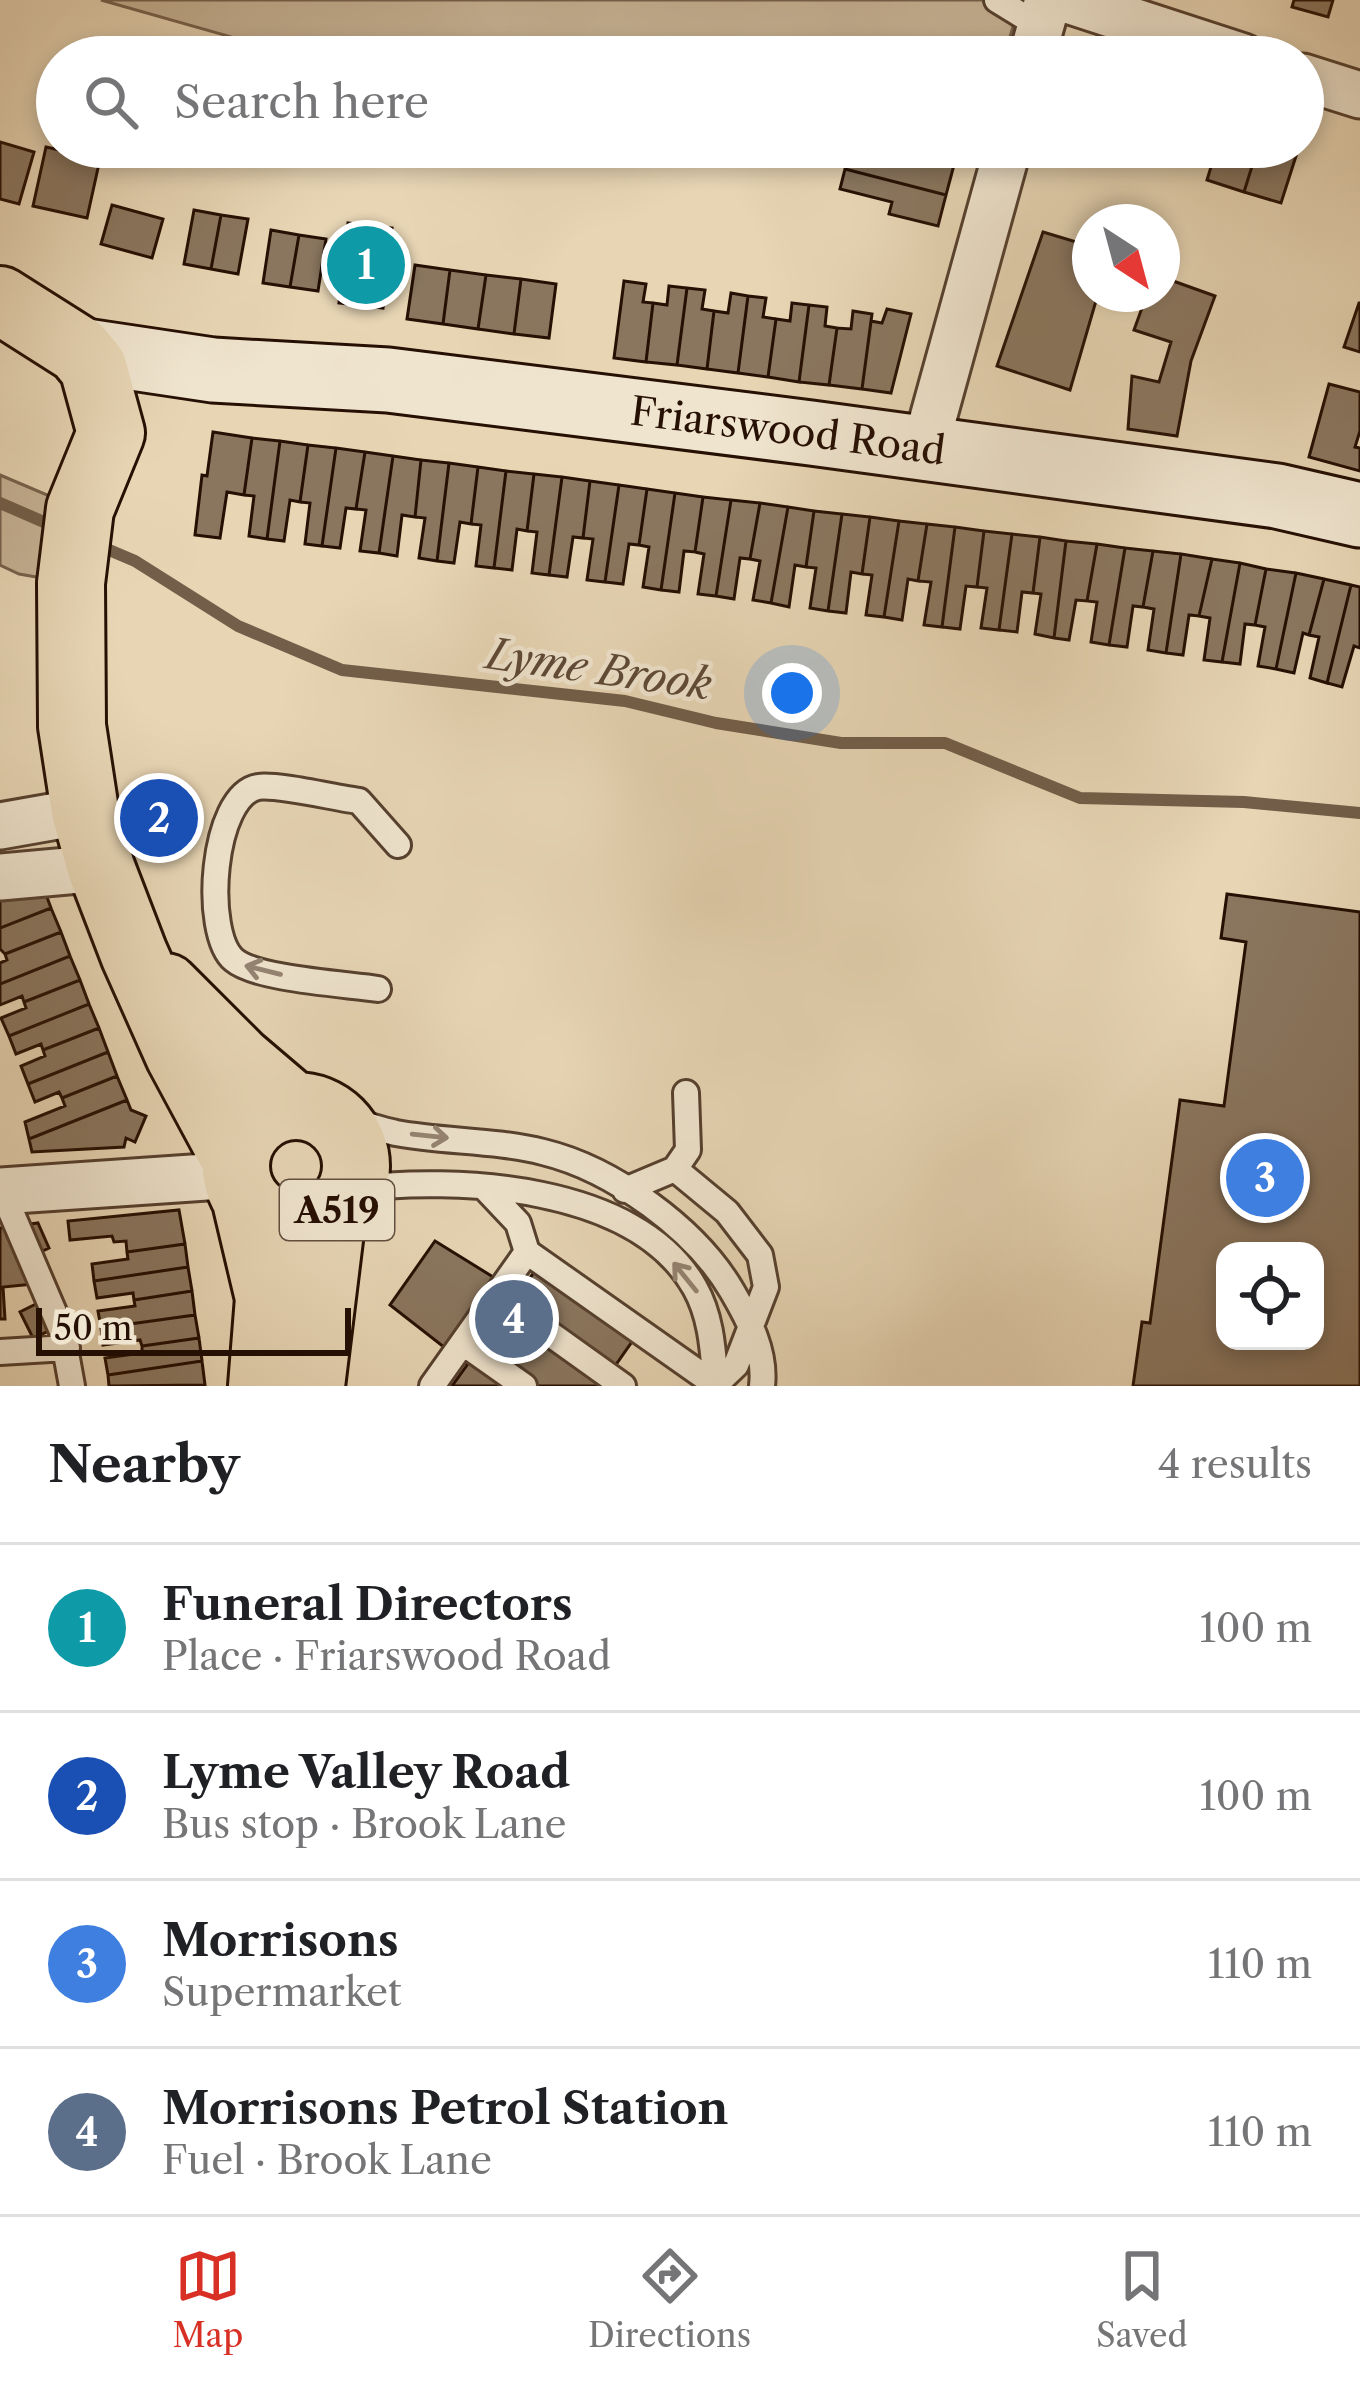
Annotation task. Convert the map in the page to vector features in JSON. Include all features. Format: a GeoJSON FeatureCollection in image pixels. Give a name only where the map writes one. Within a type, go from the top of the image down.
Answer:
{"type":"FeatureCollection","features":[{"type":"Feature","properties":{"kind":"main road"},"geometry":{"type":"LineString","coordinates":[[0,300],[80,350],[93,367],[111,433]]}},
{"type":"Feature","properties":{"kind":"main road","name":"A519"},"geometry":{"type":"LineString","coordinates":[[0,320],[36,357],[67,421],[76,537],[72,726],[93,839],[134,954],[239,1179],[264,1217],[286,1226],[310,1225],[342,1202]]}},
{"type":"Feature","properties":{"kind":"main road","name":"A519"},"geometry":{"type":"LineString","coordinates":[[76,537],[111,433]]}},
{"type":"Feature","properties":{"kind":"main road","name":"A519"},"geometry":{"type":"LineString","coordinates":[[134,954],[239,1060],[305,1108],[337,1122],[351,1142],[356,1165],[342,1202],[311,1386]]}},
{"type":"Feature","properties":{"kind":"main road","name":"A519"},"geometry":{"type":"LineString","coordinates":[[262,1386],[269,1298],[239,1179],[242,1140],[254,1123],[272,1111],[305,1108]]}},
{"type":"Feature","properties":{"kind":"street"},"geometry":{"type":"LineString","coordinates":[[1047,21],[1129,36]]}},
{"type":"Feature","properties":{"kind":"street"},"geometry":{"type":"LineString","coordinates":[[1324,84],[1360,95]]}},
{"type":"Feature","properties":{"kind":"street"},"geometry":{"type":"LineString","coordinates":[[925,451],[1002,168]]}},
{"type":"Feature","properties":{"kind":"street","name":"Friarswood Road"},"geometry":{"type":"LineString","coordinates":[[80,350],[213,370],[388,380],[1277,496],[1360,515]]}},
{"type":"Feature","properties":{"kind":"street","name":"Friarswood Road"},"geometry":{"type":"LineString","coordinates":[[111,433],[142,397],[213,370]]}},
{"type":"Feature","properties":{"kind":"street"},"geometry":{"type":"LineString","coordinates":[[0,826],[93,839]]}},
{"type":"Feature","properties":{"kind":"street"},"geometry":{"type":"LineString","coordinates":[[0,878],[93,839]]}},
{"type":"Feature","properties":{"kind":"street"},"geometry":{"type":"LineString","coordinates":[[1,1189],[239,1179]]}},
{"type":"Feature","properties":{"kind":"lane"},"geometry":{"type":"LineString","coordinates":[[997,0],[1047,21]]}},
{"type":"Feature","properties":{"kind":"lane"},"geometry":{"type":"LineString","coordinates":[[378,989],[252,970],[231,958],[219,937],[214,913],[226,815],[236,798],[257,788],[358,801],[398,845]]}},
{"type":"Feature","properties":{"kind":"lane"},"geometry":{"type":"LineString","coordinates":[[625,1190],[675,1169],[688,1150],[686,1093]]}},
{"type":"Feature","properties":{"kind":"lane"},"geometry":{"type":"LineString","coordinates":[[305,1108],[395,1132],[545,1152],[625,1190],[682,1227],[726,1280],[751,1326],[764,1368],[763,1386]]}},
{"type":"Feature","properties":{"kind":"lane"},"geometry":{"type":"LineString","coordinates":[[675,1169],[727,1212],[760,1255],[766,1287],[736,1365],[716,1386]]}},
{"type":"Feature","properties":{"kind":"lane"},"geometry":{"type":"LineString","coordinates":[[342,1202],[448,1181],[541,1193],[595,1210],[642,1235],[694,1285],[708,1316],[716,1386]]}},
{"type":"Feature","properties":{"kind":"lane"},"geometry":{"type":"LineString","coordinates":[[484,1187],[518,1223],[527,1252],[716,1386]]}},
{"type":"Feature","properties":{"kind":"lane"},"geometry":{"type":"LineString","coordinates":[[1,1189],[67,1348],[72,1386]]}},
{"type":"Feature","properties":{"kind":"lane"},"geometry":{"type":"LineString","coordinates":[[432,1386],[527,1252]]}},
{"type":"Feature","properties":{"kind":"lane"},"geometry":{"type":"LineString","coordinates":[[496,1296],[622,1386]]}},
{"type":"Feature","properties":{"kind":"lane"},"geometry":{"type":"LineString","coordinates":[[463,1343],[524,1386]]}},
{"type":"Feature","properties":{"kind":"lane"},"geometry":{"type":"LineString","coordinates":[[0,1352],[67,1348]]}},
{"type":"Feature","properties":{"kind":"shaded area"},"geometry":{"type":"Polygon","coordinates":[[[101,0],[1021,0],[1010,36],[228,36],[101,0]]]}},
{"type":"Feature","properties":{"kind":"shaded area"},"geometry":{"type":"Polygon","coordinates":[[[0,475],[80,509],[71,583],[19,574],[0,565],[0,475]]]}},
{"type":"Feature","properties":{"kind":"building"},"geometry":{"type":"Polygon","coordinates":[[[1294,0],[1333,0],[1328,17],[1292,7],[1294,0]]]}},
{"type":"Feature","properties":{"kind":"building"},"geometry":{"type":"Polygon","coordinates":[[[0,142],[34,152],[19,204],[0,199],[0,142]]]}},
{"type":"Feature","properties":{"kind":"building"},"geometry":{"type":"Polygon","coordinates":[[[41,168],[98,168],[87,218],[33,206],[41,168]]]}},
{"type":"Feature","properties":{"kind":"building"},"geometry":{"type":"Polygon","coordinates":[[[845,168],[953,168],[946,195],[845,168]]]}},
{"type":"Feature","properties":{"kind":"building"},"geometry":{"type":"Polygon","coordinates":[[[1211,168],[1251,168],[1244,192],[1207,180],[1211,168]]]}},
{"type":"Feature","properties":{"kind":"building"},"geometry":{"type":"Polygon","coordinates":[[[1251,168],[1292,168],[1281,203],[1244,192],[1251,168]]]}},
{"type":"Feature","properties":{"kind":"building"},"geometry":{"type":"Polygon","coordinates":[[[845,169],[946,195],[938,226],[889,214],[892,202],[840,189],[845,169]]]}},
{"type":"Feature","properties":{"kind":"building"},"geometry":{"type":"Polygon","coordinates":[[[112,205],[163,219],[152,258],[101,244],[112,205]]]}},
{"type":"Feature","properties":{"kind":"building"},"geometry":{"type":"Polygon","coordinates":[[[194,210],[221,215],[211,269],[184,264],[194,210]]]}},
{"type":"Feature","properties":{"kind":"building"},"geometry":{"type":"Polygon","coordinates":[[[221,215],[248,219],[238,274],[211,269],[221,215]]]}},
{"type":"Feature","properties":{"kind":"building"},"geometry":{"type":"Polygon","coordinates":[[[348,223],[392,228],[383,308],[339,303],[348,223]]]}},
{"type":"Feature","properties":{"kind":"building"},"geometry":{"type":"Polygon","coordinates":[[[271,230],[299,235],[290,287],[263,283],[271,230]]]}},
{"type":"Feature","properties":{"kind":"building"},"geometry":{"type":"Polygon","coordinates":[[[1043,232],[1072,241],[1072,312],[1093,312],[1070,390],[997,366],[1043,232]]]}},
{"type":"Feature","properties":{"kind":"building"},"geometry":{"type":"Polygon","coordinates":[[[299,235],[326,239],[318,291],[290,287],[299,235]]]}},
{"type":"Feature","properties":{"kind":"building"},"geometry":{"type":"Polygon","coordinates":[[[415,265],[450,270],[443,324],[407,319],[415,265]]]}},
{"type":"Feature","properties":{"kind":"building"},"geometry":{"type":"Polygon","coordinates":[[[450,270],[486,275],[478,329],[443,324],[450,270]]]}},
{"type":"Feature","properties":{"kind":"building"},"geometry":{"type":"Polygon","coordinates":[[[486,275],[521,279],[514,334],[478,329],[486,275]]]}},
{"type":"Feature","properties":{"kind":"building"},"geometry":{"type":"Polygon","coordinates":[[[521,279],[556,284],[549,338],[514,334],[521,279]]]}},
{"type":"Feature","properties":{"kind":"building"},"geometry":{"type":"Polygon","coordinates":[[[624,281],[646,284],[643,302],[653,303],[646,362],[614,358],[624,281]]]}},
{"type":"Feature","properties":{"kind":"building"},"geometry":{"type":"Polygon","coordinates":[[[1180,283],[1215,296],[1191,361],[1177,436],[1128,429],[1132,376],[1159,382],[1171,342],[1134,330],[1140,312],[1180,312],[1180,283]]]}},
{"type":"Feature","properties":{"kind":"building"},"geometry":{"type":"Polygon","coordinates":[[[669,286],[687,288],[677,365],[646,362],[653,303],[667,305],[669,286]]]}},
{"type":"Feature","properties":{"kind":"building"},"geometry":{"type":"Polygon","coordinates":[[[687,288],[705,290],[702,309],[714,311],[707,369],[677,365],[687,288]]]}},
{"type":"Feature","properties":{"kind":"building"},"geometry":{"type":"Polygon","coordinates":[[[731,293],[748,296],[738,373],[707,369],[714,311],[728,313],[731,293]]]}},
{"type":"Feature","properties":{"kind":"building"},"geometry":{"type":"Polygon","coordinates":[[[748,296],[766,298],[763,317],[776,319],[768,377],[738,373],[748,296]]]}},
{"type":"Feature","properties":{"kind":"building"},"geometry":{"type":"Polygon","coordinates":[[[792,303],[809,305],[799,382],[768,377],[776,319],[790,321],[792,303]]]}},
{"type":"Feature","properties":{"kind":"building"},"geometry":{"type":"Polygon","coordinates":[[[1360,303],[1360,352],[1344,347],[1360,303]]]}},
{"type":"Feature","properties":{"kind":"building"},"geometry":{"type":"Polygon","coordinates":[[[809,305],[827,307],[825,326],[837,328],[829,385],[799,382],[809,305]]]}},
{"type":"Feature","properties":{"kind":"building"},"geometry":{"type":"Polygon","coordinates":[[[887,309],[911,314],[891,393],[862,389],[871,321],[882,323],[887,309]]]}},
{"type":"Feature","properties":{"kind":"building"},"geometry":{"type":"Polygon","coordinates":[[[853,311],[872,314],[862,389],[829,385],[837,328],[851,329],[853,311]]]}},
{"type":"Feature","properties":{"kind":"building"},"geometry":{"type":"Polygon","coordinates":[[[1329,384],[1360,392],[1355,447],[1360,448],[1360,471],[1309,457],[1329,384]]]}},
{"type":"Feature","properties":{"kind":"building"},"geometry":{"type":"Polygon","coordinates":[[[213,432],[252,438],[244,495],[227,492],[220,538],[195,535],[213,432]]]}},
{"type":"Feature","properties":{"kind":"building"},"geometry":{"type":"Polygon","coordinates":[[[252,438],[280,441],[267,539],[249,536],[254,496],[244,495],[252,438]]]}},
{"type":"Feature","properties":{"kind":"building"},"geometry":{"type":"Polygon","coordinates":[[[280,441],[308,445],[300,502],[290,500],[284,541],[267,539],[280,441]]]}},
{"type":"Feature","properties":{"kind":"building"},"geometry":{"type":"Polygon","coordinates":[[[308,445],[336,448],[322,546],[305,544],[310,503],[300,502],[308,445]]]}},
{"type":"Feature","properties":{"kind":"building"},"geometry":{"type":"Polygon","coordinates":[[[336,448],[365,452],[356,509],[346,508],[340,548],[322,546],[336,448]]]}},
{"type":"Feature","properties":{"kind":"building"},"geometry":{"type":"Polygon","coordinates":[[[365,452],[393,456],[379,553],[360,551],[366,510],[356,509],[365,452]]]}},
{"type":"Feature","properties":{"kind":"building"},"geometry":{"type":"Polygon","coordinates":[[[393,456],[421,460],[415,517],[402,515],[397,556],[379,553],[393,456]]]}},
{"type":"Feature","properties":{"kind":"building"},"geometry":{"type":"Polygon","coordinates":[[[421,460],[449,463],[437,561],[419,558],[425,518],[415,517],[421,460]]]}},
{"type":"Feature","properties":{"kind":"building"},"geometry":{"type":"Polygon","coordinates":[[[449,463],[478,467],[471,524],[460,522],[454,563],[437,561],[449,463]]]}},
{"type":"Feature","properties":{"kind":"building"},"geometry":{"type":"Polygon","coordinates":[[[478,467],[506,471],[494,568],[476,566],[481,525],[471,524],[478,467]]]}},
{"type":"Feature","properties":{"kind":"building"},"geometry":{"type":"Polygon","coordinates":[[[506,471],[534,474],[527,531],[517,529],[512,570],[494,568],[506,471]]]}},
{"type":"Feature","properties":{"kind":"building"},"geometry":{"type":"Polygon","coordinates":[[[534,474],[562,477],[549,575],[532,573],[537,532],[527,531],[534,474]]]}},
{"type":"Feature","properties":{"kind":"building"},"geometry":{"type":"Polygon","coordinates":[[[562,477],[590,481],[583,538],[573,537],[567,577],[549,575],[562,477]]]}},
{"type":"Feature","properties":{"kind":"building"},"geometry":{"type":"Polygon","coordinates":[[[590,481],[619,485],[605,582],[587,580],[593,539],[583,538],[590,481]]]}},
{"type":"Feature","properties":{"kind":"building"},"geometry":{"type":"Polygon","coordinates":[[[619,485],[647,489],[639,545],[629,544],[623,584],[605,582],[619,485]]]}},
{"type":"Feature","properties":{"kind":"building"},"geometry":{"type":"Polygon","coordinates":[[[647,489],[675,493],[661,590],[643,587],[649,547],[639,545],[647,489]]]}},
{"type":"Feature","properties":{"kind":"building"},"geometry":{"type":"Polygon","coordinates":[[[675,493],[703,497],[695,552],[684,551],[679,592],[661,590],[675,493]]]}},
{"type":"Feature","properties":{"kind":"building"},"geometry":{"type":"Polygon","coordinates":[[[703,497],[731,500],[716,596],[698,594],[704,554],[695,552],[703,497]]]}},
{"type":"Feature","properties":{"kind":"building"},"geometry":{"type":"Polygon","coordinates":[[[731,500],[760,503],[750,559],[740,558],[734,599],[716,596],[731,500]]]}},
{"type":"Feature","properties":{"kind":"building"},"geometry":{"type":"Polygon","coordinates":[[[760,503],[788,507],[771,603],[753,600],[760,561],[750,559],[760,503]]]}},
{"type":"Feature","properties":{"kind":"building"},"geometry":{"type":"Polygon","coordinates":[[[788,507],[814,511],[806,567],[795,565],[789,607],[771,603],[788,507]]]}},
{"type":"Feature","properties":{"kind":"building"},"geometry":{"type":"Polygon","coordinates":[[[814,511],[842,514],[828,611],[810,608],[816,568],[806,567],[814,511]]]}},
{"type":"Feature","properties":{"kind":"building"},"geometry":{"type":"Polygon","coordinates":[[[842,514],[870,517],[862,574],[851,572],[846,613],[828,611],[842,514]]]}},
{"type":"Feature","properties":{"kind":"building"},"geometry":{"type":"Polygon","coordinates":[[[870,517],[899,521],[884,617],[866,615],[872,575],[862,574],[870,517]]]}},
{"type":"Feature","properties":{"kind":"building"},"geometry":{"type":"Polygon","coordinates":[[[899,521],[927,524],[918,581],[908,579],[902,620],[884,617],[899,521]]]}},
{"type":"Feature","properties":{"kind":"building"},"geometry":{"type":"Polygon","coordinates":[[[927,524],[955,527],[942,627],[924,625],[931,582],[918,581],[927,524]]]}},
{"type":"Feature","properties":{"kind":"building"},"geometry":{"type":"Polygon","coordinates":[[[955,527],[984,531],[977,587],[966,586],[960,629],[942,627],[955,527]]]}},
{"type":"Feature","properties":{"kind":"building"},"geometry":{"type":"Polygon","coordinates":[[[984,531],[1012,534],[999,630],[981,628],[987,588],[977,587],[984,531]]]}},
{"type":"Feature","properties":{"kind":"building"},"geometry":{"type":"Polygon","coordinates":[[[1012,534],[1040,537],[1033,593],[1022,592],[1017,632],[999,630],[1012,534]]]}},
{"type":"Feature","properties":{"kind":"building"},"geometry":{"type":"Polygon","coordinates":[[[1040,537],[1066,541],[1054,638],[1035,634],[1041,594],[1033,593],[1040,537]]]}},
{"type":"Feature","properties":{"kind":"building"},"geometry":{"type":"Polygon","coordinates":[[[1066,541],[1097,544],[1087,601],[1076,600],[1069,640],[1054,638],[1066,541]]]}},
{"type":"Feature","properties":{"kind":"building"},"geometry":{"type":"Polygon","coordinates":[[[1097,544],[1125,548],[1109,645],[1091,642],[1097,602],[1087,601],[1097,544]]]}},
{"type":"Feature","properties":{"kind":"building"},"geometry":{"type":"Polygon","coordinates":[[[1125,548],[1153,551],[1143,607],[1133,606],[1127,647],[1109,645],[1125,548]]]}},
{"type":"Feature","properties":{"kind":"building"},"geometry":{"type":"Polygon","coordinates":[[[1153,551],[1181,554],[1166,653],[1148,650],[1154,609],[1143,607],[1153,551]]]}},
{"type":"Feature","properties":{"kind":"building"},"geometry":{"type":"Polygon","coordinates":[[[1181,554],[1212,559],[1199,616],[1189,615],[1183,655],[1166,653],[1181,554]]]}},
{"type":"Feature","properties":{"kind":"building"},"geometry":{"type":"Polygon","coordinates":[[[1212,559],[1240,563],[1222,662],[1204,660],[1210,618],[1199,616],[1212,559]]]}},
{"type":"Feature","properties":{"kind":"building"},"geometry":{"type":"Polygon","coordinates":[[[1240,563],[1266,569],[1255,625],[1245,624],[1240,664],[1222,662],[1240,563]]]}},
{"type":"Feature","properties":{"kind":"building"},"geometry":{"type":"Polygon","coordinates":[[[1266,569],[1296,573],[1276,669],[1258,666],[1265,627],[1255,625],[1266,569]]]}},
{"type":"Feature","properties":{"kind":"building"},"geometry":{"type":"Polygon","coordinates":[[[1296,573],[1324,579],[1294,673],[1276,669],[1296,573]]]}},
{"type":"Feature","properties":{"kind":"building"},"geometry":{"type":"Polygon","coordinates":[[[1324,579],[1351,585],[1327,683],[1310,678],[1319,637],[1309,635],[1324,579]]]}},
{"type":"Feature","properties":{"kind":"building"},"geometry":{"type":"Polygon","coordinates":[[[1351,585],[1360,587],[1360,648],[1354,646],[1342,687],[1327,683],[1351,585]]]}},
{"type":"Feature","properties":{"kind":"building"},"geometry":{"type":"Polygon","coordinates":[[[45,892],[51,908],[0,928],[0,896],[45,892]]]}},
{"type":"Feature","properties":{"kind":"building"},"geometry":{"type":"Polygon","coordinates":[[[1227,894],[1360,912],[1360,1386],[1133,1386],[1142,1322],[1150,1323],[1180,1100],[1224,1106],[1246,942],[1221,938],[1227,894]]]}},
{"type":"Feature","properties":{"kind":"building"},"geometry":{"type":"Polygon","coordinates":[[[51,908],[61,932],[5,954],[0,949],[0,928],[51,908]]]}},
{"type":"Feature","properties":{"kind":"building"},"geometry":{"type":"Polygon","coordinates":[[[61,932],[70,956],[0,984],[5,954],[61,932]]]}},
{"type":"Feature","properties":{"kind":"building"},"geometry":{"type":"Polygon","coordinates":[[[70,956],[80,980],[24,1002],[22,996],[0,1005],[0,984],[70,956]]]}},
{"type":"Feature","properties":{"kind":"building"},"geometry":{"type":"Polygon","coordinates":[[[80,980],[89,1004],[9,1036],[1,1018],[26,1008],[24,1002],[80,980]]]}},
{"type":"Feature","properties":{"kind":"building"},"geometry":{"type":"Polygon","coordinates":[[[89,1004],[99,1028],[43,1050],[41,1044],[16,1054],[9,1036],[89,1004]]]}},
{"type":"Feature","properties":{"kind":"building"},"geometry":{"type":"Polygon","coordinates":[[[99,1028],[108,1052],[28,1084],[21,1066],[45,1056],[43,1050],[99,1028]]]}},
{"type":"Feature","properties":{"kind":"building"},"geometry":{"type":"Polygon","coordinates":[[[108,1052],[117,1076],[62,1098],[59,1092],[35,1102],[28,1084],[108,1052]]]}},
{"type":"Feature","properties":{"kind":"building"},"geometry":{"type":"Polygon","coordinates":[[[117,1076],[127,1100],[29,1139],[25,1122],[65,1106],[62,1098],[117,1076]]]}},
{"type":"Feature","properties":{"kind":"building"},"geometry":{"type":"Polygon","coordinates":[[[127,1100],[131,1110],[146,1116],[135,1142],[126,1138],[124,1147],[32,1152],[29,1139],[127,1100]]]}},
{"type":"Feature","properties":{"kind":"building"},"geometry":{"type":"Polygon","coordinates":[[[179,1210],[185,1244],[127,1252],[126,1241],[114,1242],[112,1236],[70,1240],[68,1221],[179,1210]]]}},
{"type":"Feature","properties":{"kind":"building"},"geometry":{"type":"Polygon","coordinates":[[[38,1223],[49,1248],[36,1254],[23,1225],[38,1223]]]}},
{"type":"Feature","properties":{"kind":"building"},"geometry":{"type":"Polygon","coordinates":[[[9,1227],[34,1284],[3,1287],[5,1319],[0,1319],[0,1228],[9,1227]]]}},
{"type":"Feature","properties":{"kind":"building"},"geometry":{"type":"Polygon","coordinates":[[[435,1241],[519,1293],[540,1264],[638,1333],[601,1386],[452,1386],[467,1365],[390,1305],[435,1241]]]}},
{"type":"Feature","properties":{"kind":"building"},"geometry":{"type":"Polygon","coordinates":[[[185,1244],[188,1267],[94,1281],[92,1264],[128,1259],[127,1252],[185,1244]]]}},
{"type":"Feature","properties":{"kind":"building"},"geometry":{"type":"Polygon","coordinates":[[[188,1267],[192,1291],[134,1300],[133,1293],[97,1298],[94,1281],[188,1267]]]}},
{"type":"Feature","properties":{"kind":"building"},"geometry":{"type":"Polygon","coordinates":[[[192,1291],[195,1315],[101,1328],[98,1311],[192,1291]]]}},
{"type":"Feature","properties":{"kind":"building"},"geometry":{"type":"Polygon","coordinates":[[[38,1303],[51,1330],[33,1338],[20,1312],[38,1303]]]}},
{"type":"Feature","properties":{"kind":"building"},"geometry":{"type":"Polygon","coordinates":[[[195,1315],[199,1338],[142,1346],[140,1340],[103,1345],[101,1328],[195,1315]]]}},
{"type":"Feature","properties":{"kind":"building"},"geometry":{"type":"Polygon","coordinates":[[[199,1338],[202,1361],[108,1375],[105,1358],[142,1353],[142,1346],[199,1338]]]}},
{"type":"Feature","properties":{"kind":"building"},"geometry":{"type":"Polygon","coordinates":[[[202,1361],[205,1385],[109,1386],[108,1375],[202,1361]]]}},
{"type":"Feature","properties":{"kind":"waterway","name":"Lyme Brook"},"geometry":{"type":"LineString","coordinates":[[0,503],[60,529]]}},
{"type":"Feature","properties":{"kind":"waterway","name":"Lyme Brook"},"geometry":{"type":"LineString","coordinates":[[95,544],[135,561],[238,626],[342,670],[625,701],[716,723],[841,743],[945,743],[1080,798],[1244,802],[1360,813]]}},
{"type":"Feature","properties":{"kind":"place","name":"Funeral Directors"},"geometry":{"type":"Point","coordinates":[366,265]}},
{"type":"Feature","properties":{"kind":"place","name":"Lyme Valley Road"},"geometry":{"type":"Point","coordinates":[159,818]}},
{"type":"Feature","properties":{"kind":"place","name":"Morrisons"},"geometry":{"type":"Point","coordinates":[1265,1178]}},
{"type":"Feature","properties":{"kind":"place","name":"Morrisons Petrol Station"},"geometry":{"type":"Point","coordinates":[514,1319]}}]}
